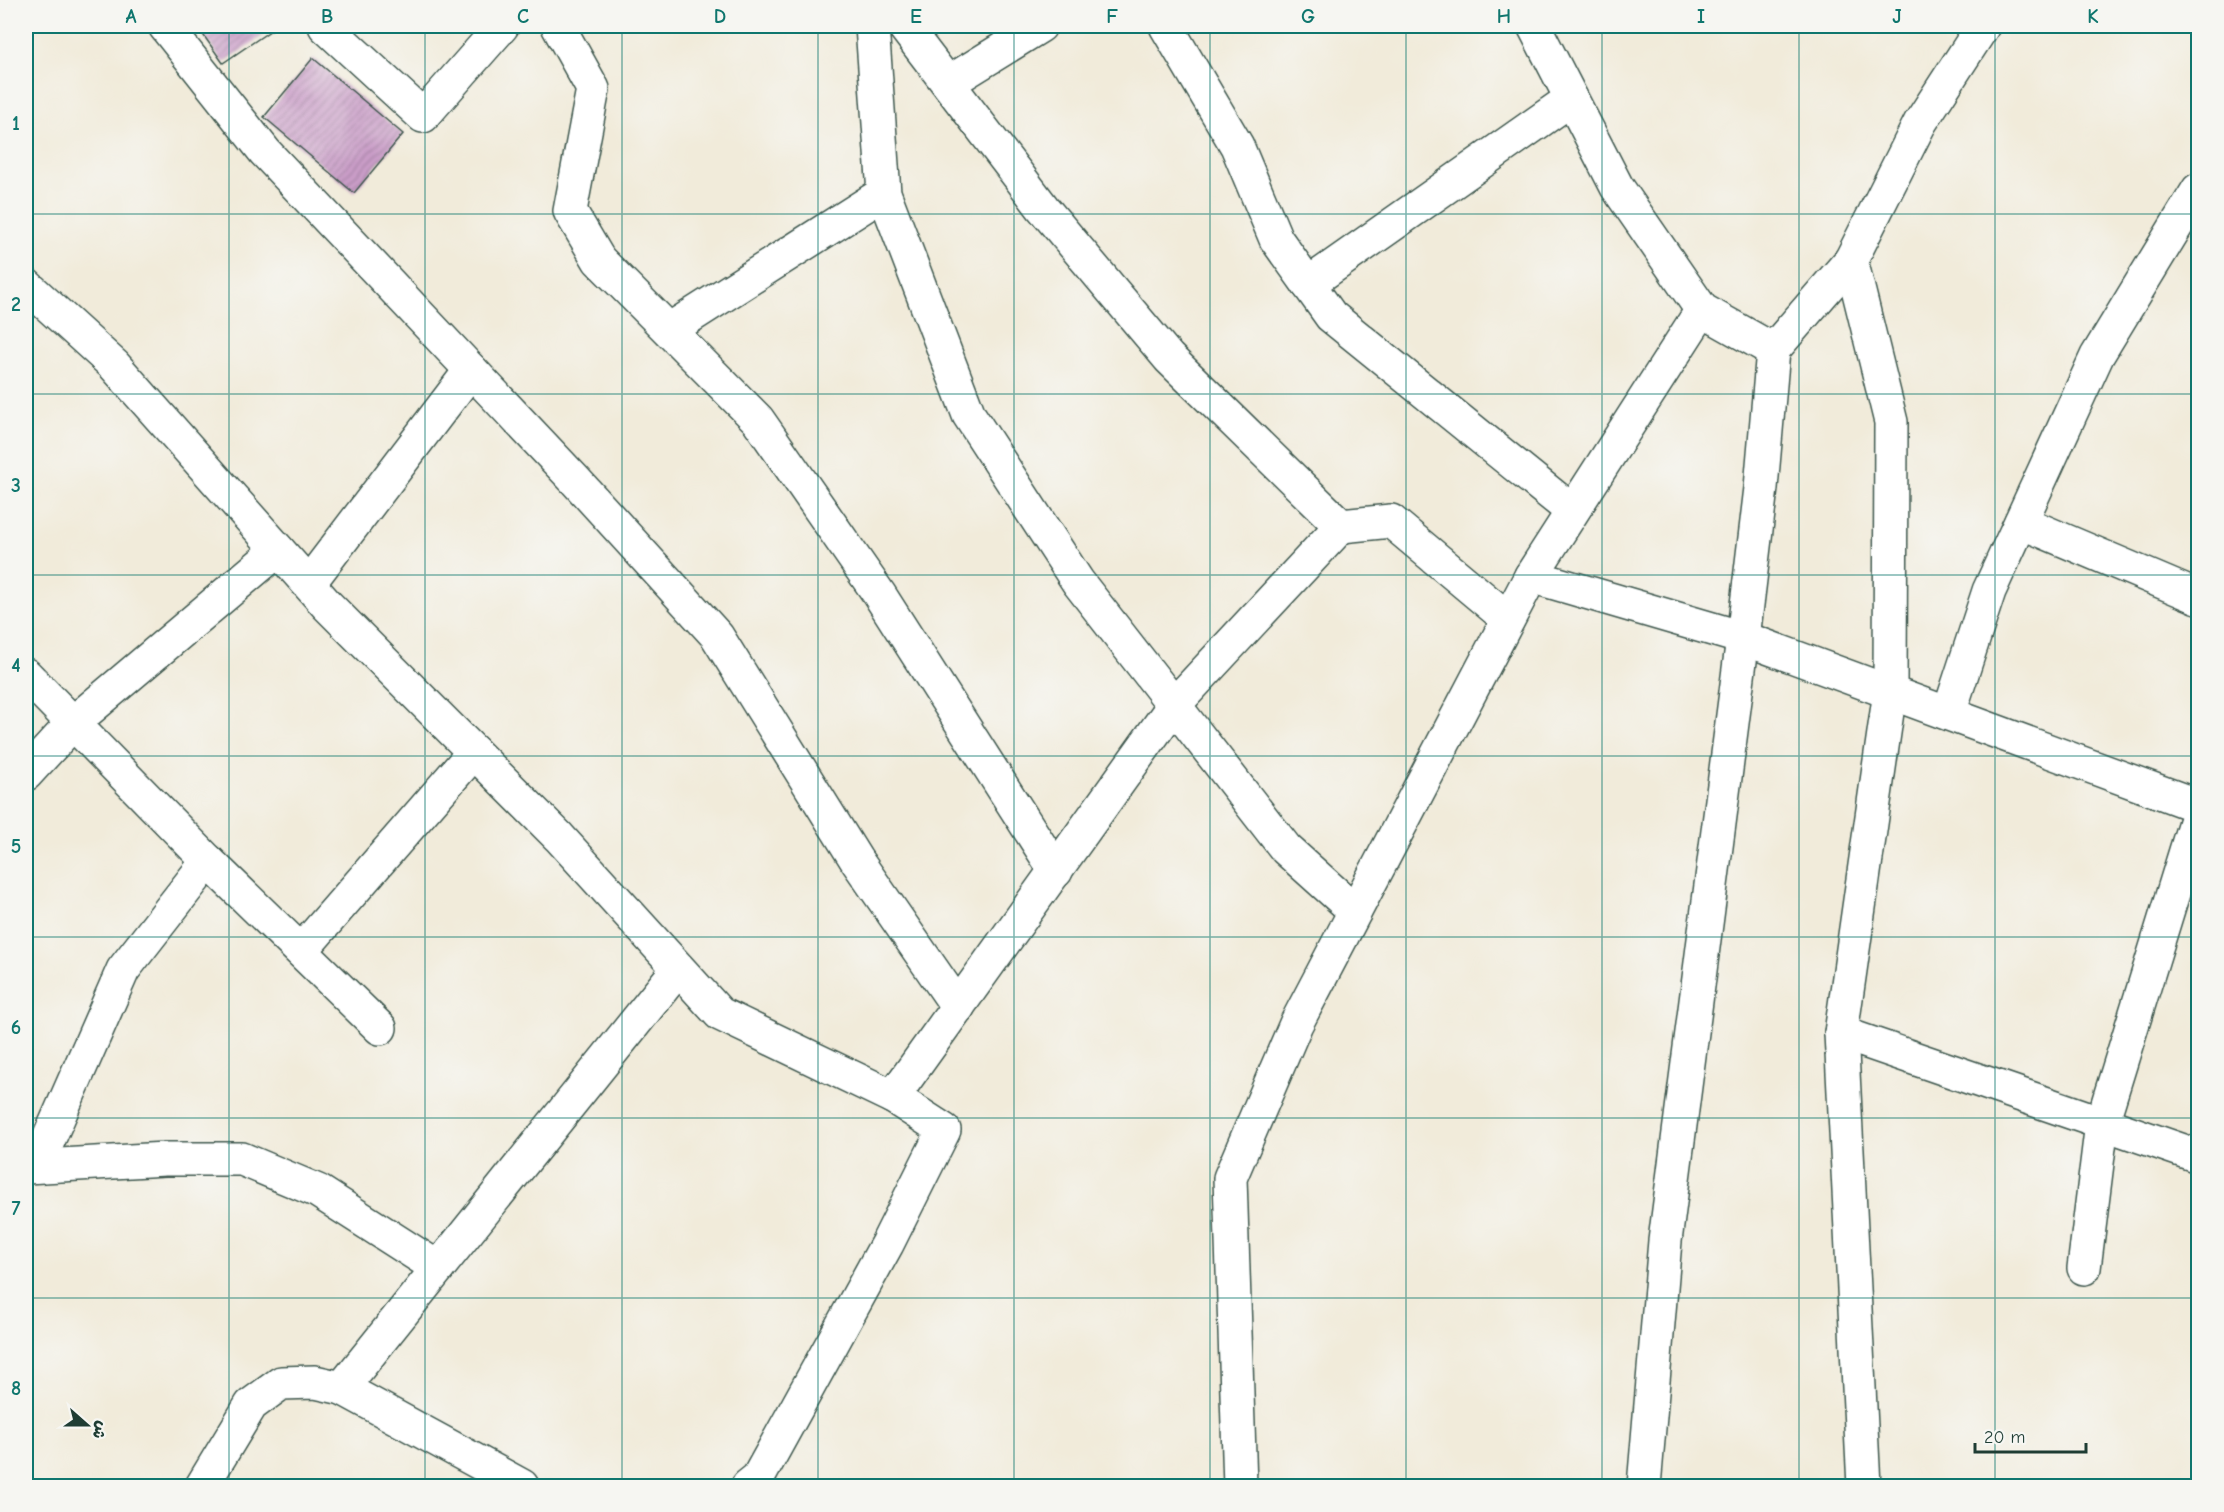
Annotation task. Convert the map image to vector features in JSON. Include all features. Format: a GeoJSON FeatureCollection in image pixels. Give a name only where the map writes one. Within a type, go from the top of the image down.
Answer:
{"type":"FeatureCollection","features":[{"type":"Feature","properties":{"kind":"street"},"geometry":{"type":"LineString","coordinates":[[165,26],[265,152],[575,480],[717,636],[857,861],[958,1007]]}},
{"type":"Feature","properties":{"kind":"street"},"geometry":{"type":"LineString","coordinates":[[325,26],[423,116],[501,26]]}},
{"type":"Feature","properties":{"kind":"street"},"geometry":{"type":"LineString","coordinates":[[558,26],[593,89],[570,211],[599,260],[758,420],[879,594],[1056,871]]}},
{"type":"Feature","properties":{"kind":"street"},"geometry":{"type":"LineString","coordinates":[[872,26],[885,193],[969,415],[1078,582],[1286,849],[1354,911]]}},
{"type":"Feature","properties":{"kind":"street"},"geometry":{"type":"LineString","coordinates":[[904,26],[1043,208],[1169,358],[1341,525]]}},
{"type":"Feature","properties":{"kind":"street"},"geometry":{"type":"LineString","coordinates":[[948,83],[1040,26]]}},
{"type":"Feature","properties":{"kind":"street"},"geometry":{"type":"LineString","coordinates":[[1166,26],[1237,146],[1276,239],[1331,316],[1572,511]]}},
{"type":"Feature","properties":{"kind":"street"},"geometry":{"type":"LineString","coordinates":[[1534,26],[1617,188],[1702,310],[1773,350]]}},
{"type":"Feature","properties":{"kind":"street"},"geometry":{"type":"LineString","coordinates":[[1644,1486],[1665,1241],[1743,638],[1761,488],[1773,350],[1851,260],[1920,123],[1983,26]]}},
{"type":"Feature","properties":{"kind":"street"},"geometry":{"type":"LineString","coordinates":[[1308,284],[1571,99]]}},
{"type":"Feature","properties":{"kind":"street"},"geometry":{"type":"LineString","coordinates":[[1949,713],[1989,591],[2097,356],[2199,190]]}},
{"type":"Feature","properties":{"kind":"street"},"geometry":{"type":"LineString","coordinates":[[669,330],[885,193]]}},
{"type":"Feature","properties":{"kind":"street"},"geometry":{"type":"LineString","coordinates":[[1851,260],[1891,422],[1890,691],[1841,1033],[1864,1486]]}},
{"type":"Feature","properties":{"kind":"street"},"geometry":{"type":"LineString","coordinates":[[26,285],[114,365],[278,550],[559,837],[720,1014],[893,1097],[944,1130],[887,1244],[757,1484]]}},
{"type":"Feature","properties":{"kind":"street"},"geometry":{"type":"LineString","coordinates":[[1240,1486],[1230,1178],[1296,1024],[1531,576],[1702,310]]}},
{"type":"Feature","properties":{"kind":"street"},"geometry":{"type":"LineString","coordinates":[[309,583],[471,370]]}},
{"type":"Feature","properties":{"kind":"street"},"geometry":{"type":"LineString","coordinates":[[893,1097],[1174,705],[1341,525],[1391,521],[1508,619]]}},
{"type":"Feature","properties":{"kind":"street"},"geometry":{"type":"LineString","coordinates":[[2021,522],[2199,597]]}},
{"type":"Feature","properties":{"kind":"street"},"geometry":{"type":"LineString","coordinates":[[26,774],[73,723],[278,550]]}},
{"type":"Feature","properties":{"kind":"street"},"geometry":{"type":"LineString","coordinates":[[1531,576],[1743,638],[2199,806]]}},
{"type":"Feature","properties":{"kind":"street"},"geometry":{"type":"LineString","coordinates":[[26,675],[208,861],[380,1028]]}},
{"type":"Feature","properties":{"kind":"street"},"geometry":{"type":"LineString","coordinates":[[301,951],[474,752]]}},
{"type":"Feature","properties":{"kind":"street"},"geometry":{"type":"LineString","coordinates":[[2084,1268],[2102,1123],[2199,812]]}},
{"type":"Feature","properties":{"kind":"street"},"geometry":{"type":"LineString","coordinates":[[208,861],[123,970],[31,1167],[165,1160],[242,1160],[318,1191],[438,1268]]}},
{"type":"Feature","properties":{"kind":"street"},"geometry":{"type":"LineString","coordinates":[[342,1388],[678,969]]}},
{"type":"Feature","properties":{"kind":"street"},"geometry":{"type":"LineString","coordinates":[[1841,1033],[2199,1156]]}},
{"type":"Feature","properties":{"kind":"street"},"geometry":{"type":"LineString","coordinates":[[202,1486],[251,1405],[281,1383],[315,1382],[342,1388],[522,1486]]}},
{"type":"Feature","properties":{"kind":"building"},"geometry":{"type":"Polygon","coordinates":[[[197,26],[277,26],[223,63],[197,26]]]}},
{"type":"Feature","properties":{"kind":"building"},"geometry":{"type":"Polygon","coordinates":[[[313,58],[403,134],[354,193],[264,117],[313,58]]]}}]}
